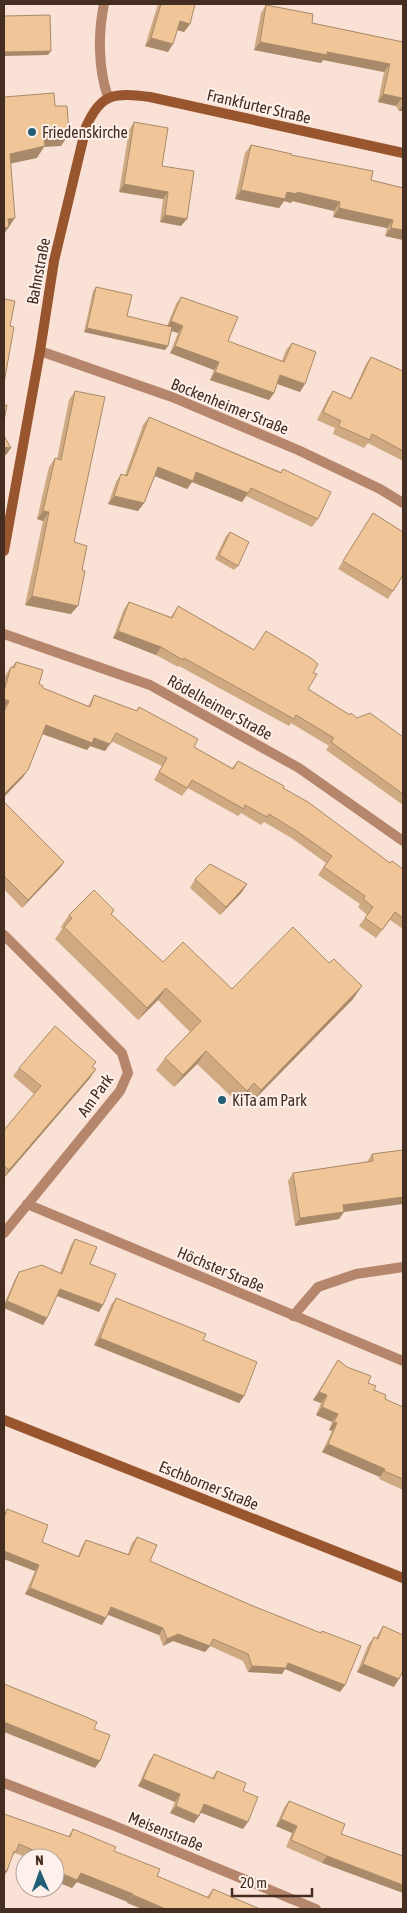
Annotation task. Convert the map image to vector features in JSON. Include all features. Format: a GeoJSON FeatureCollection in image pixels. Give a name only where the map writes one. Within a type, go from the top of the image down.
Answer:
{"type":"FeatureCollection","features":[{"type":"Feature","properties":{"kind":"street"},"geometry":{"type":"LineString","coordinates":[[94,4],[104,8],[101,68],[108,97]]}},
{"type":"Feature","properties":{"kind":"street","name":"Frankfurter Straße"},"geometry":{"type":"LineString","coordinates":[[108,97],[116,95],[150,97],[403,153]]}},
{"type":"Feature","properties":{"kind":"street","name":"Bahnstraße"},"geometry":{"type":"LineString","coordinates":[[4,551],[54,261],[86,127],[95,110],[108,97]]}},
{"type":"Feature","properties":{"kind":"street","name":"Bockenheimer Straße"},"geometry":{"type":"LineString","coordinates":[[40,351],[190,405],[298,450],[380,489],[403,503]]}},
{"type":"Feature","properties":{"kind":"street","name":"Rödelheimer Straße"},"geometry":{"type":"LineString","coordinates":[[4,634],[150,685],[299,768],[403,841]]}},
{"type":"Feature","properties":{"kind":"street","name":"Am Park"},"geometry":{"type":"LineString","coordinates":[[4,936],[122,1053],[128,1073],[120,1091],[4,1233]]}},
{"type":"Feature","properties":{"kind":"street","name":"Höchster Straße"},"geometry":{"type":"LineString","coordinates":[[27,1204],[403,1361]]}},
{"type":"Feature","properties":{"kind":"street"},"geometry":{"type":"LineString","coordinates":[[293,1316],[318,1287],[356,1274],[403,1267]]}},
{"type":"Feature","properties":{"kind":"street","name":"Eschborner Straße"},"geometry":{"type":"LineString","coordinates":[[4,1420],[403,1578]]}},
{"type":"Feature","properties":{"kind":"street","name":"Meisenstraße"},"geometry":{"type":"LineString","coordinates":[[4,1783],[110,1824],[316,1909]]}},
{"type":"Feature","properties":{"kind":"building"},"geometry":{"type":"Polygon","coordinates":[[[161,4],[195,4],[190,24],[180,21],[173,44],[151,38],[161,4]]]}},
{"type":"Feature","properties":{"kind":"building"},"geometry":{"type":"Polygon","coordinates":[[[266,5],[313,14],[312,23],[403,42],[403,100],[402,98],[383,94],[390,64],[327,52],[327,55],[260,42],[266,5]]]}},
{"type":"Feature","properties":{"kind":"building"},"geometry":{"type":"Polygon","coordinates":[[[50,15],[51,51],[4,52],[4,16],[50,15]]]}},
{"type":"Feature","properties":{"kind":"building"},"geometry":{"type":"Polygon","coordinates":[[[54,93],[55,106],[67,106],[69,134],[44,136],[45,146],[10,154],[15,218],[8,219],[9,227],[4,228],[4,97],[54,93]]]}},
{"type":"Feature","properties":{"kind":"building"},"geometry":{"type":"Polygon","coordinates":[[[134,122],[168,128],[162,166],[194,171],[187,219],[165,215],[168,192],[124,184],[134,122]]]}},
{"type":"Feature","properties":{"kind":"building"},"geometry":{"type":"Polygon","coordinates":[[[251,145],[373,171],[371,180],[403,188],[403,230],[391,228],[393,220],[339,208],[340,202],[297,192],[297,194],[287,192],[285,199],[241,190],[251,145]]]}},
{"type":"Feature","properties":{"kind":"building"},"geometry":{"type":"Polygon","coordinates":[[[96,287],[132,295],[127,316],[172,327],[168,346],[87,328],[96,287]]]}},
{"type":"Feature","properties":{"kind":"building"},"geometry":{"type":"Polygon","coordinates":[[[181,297],[238,317],[228,341],[284,362],[292,343],[316,352],[305,384],[280,375],[274,393],[215,372],[219,362],[175,346],[183,326],[171,321],[181,297]]]}},
{"type":"Feature","properties":{"kind":"building"},"geometry":{"type":"Polygon","coordinates":[[[4,299],[15,301],[10,326],[14,327],[4,383],[4,299]]]}},
{"type":"Feature","properties":{"kind":"building"},"geometry":{"type":"Polygon","coordinates":[[[371,357],[403,371],[403,451],[372,434],[370,440],[338,426],[341,421],[323,412],[333,391],[351,399],[371,357]]]}},
{"type":"Feature","properties":{"kind":"building"},"geometry":{"type":"Polygon","coordinates":[[[75,391],[105,397],[74,542],[87,546],[82,570],[85,571],[78,606],[32,596],[49,512],[43,511],[55,458],[61,460],[75,391]]]}},
{"type":"Feature","properties":{"kind":"building"},"geometry":{"type":"Polygon","coordinates":[[[4,405],[7,405],[4,421],[4,405]]]}},
{"type":"Feature","properties":{"kind":"building"},"geometry":{"type":"Polygon","coordinates":[[[149,417],[281,473],[283,469],[331,492],[318,519],[251,488],[248,493],[196,472],[193,481],[158,467],[144,503],[114,496],[121,474],[127,476],[149,417]]]}},
{"type":"Feature","properties":{"kind":"building"},"geometry":{"type":"Polygon","coordinates":[[[4,436],[11,448],[4,447],[4,436]]]}},
{"type":"Feature","properties":{"kind":"building"},"geometry":{"type":"Polygon","coordinates":[[[373,513],[403,532],[403,575],[393,591],[343,561],[373,513]]]}},
{"type":"Feature","properties":{"kind":"building"},"geometry":{"type":"Polygon","coordinates":[[[230,532],[249,542],[238,566],[219,555],[230,532]]]}},
{"type":"Feature","properties":{"kind":"building"},"geometry":{"type":"Polygon","coordinates":[[[129,602],[172,618],[178,606],[254,650],[266,631],[314,660],[318,664],[313,673],[317,674],[308,689],[357,718],[370,713],[403,737],[403,794],[331,742],[334,738],[296,715],[294,719],[184,658],[183,660],[161,647],[118,631],[129,602]]]}},
{"type":"Feature","properties":{"kind":"building"},"geometry":{"type":"Polygon","coordinates":[[[16,662],[43,670],[39,684],[43,688],[90,707],[94,695],[137,711],[139,707],[198,739],[194,747],[233,769],[238,761],[284,786],[283,788],[308,802],[390,863],[392,861],[403,869],[403,918],[395,912],[382,930],[365,918],[373,907],[363,899],[365,896],[324,867],[332,856],[269,814],[267,817],[245,805],[244,809],[192,780],[187,788],[159,772],[167,758],[116,733],[110,744],[94,738],[92,743],[46,725],[28,770],[4,794],[4,712],[9,701],[4,699],[4,691],[11,667],[14,668],[16,662]]]}},
{"type":"Feature","properties":{"kind":"building"},"geometry":{"type":"Polygon","coordinates":[[[4,802],[64,862],[28,900],[4,876],[4,802]]]}},
{"type":"Feature","properties":{"kind":"building"},"geometry":{"type":"Polygon","coordinates":[[[210,864],[247,884],[226,907],[195,879],[210,864]]]}},
{"type":"Feature","properties":{"kind":"building"},"geometry":{"type":"Polygon","coordinates":[[[94,890],[114,910],[111,914],[163,962],[183,942],[232,989],[293,927],[329,963],[334,959],[362,986],[261,1090],[254,1083],[247,1091],[206,1051],[183,1075],[165,1058],[201,1021],[166,988],[147,1008],[64,927],[72,918],[69,915],[94,890]]]}},
{"type":"Feature","properties":{"kind":"building"},"geometry":{"type":"Polygon","coordinates":[[[55,1026],[96,1062],[92,1067],[96,1069],[9,1170],[4,1166],[4,1130],[41,1086],[19,1068],[55,1026]]]}},
{"type":"Feature","properties":{"kind":"building"},"geometry":{"type":"Polygon","coordinates":[[[403,1150],[403,1197],[343,1205],[344,1212],[300,1218],[293,1173],[373,1161],[372,1154],[403,1150]]]}},
{"type":"Feature","properties":{"kind":"building"},"geometry":{"type":"Polygon","coordinates":[[[75,1239],[97,1247],[90,1264],[116,1274],[103,1305],[60,1289],[47,1318],[7,1301],[19,1272],[42,1265],[62,1274],[75,1239]]]}},
{"type":"Feature","properties":{"kind":"building"},"geometry":{"type":"Polygon","coordinates":[[[116,1298],[206,1334],[203,1340],[257,1362],[244,1396],[100,1338],[116,1298]]]}},
{"type":"Feature","properties":{"kind":"building"},"geometry":{"type":"Polygon","coordinates":[[[338,1360],[347,1367],[371,1376],[368,1383],[376,1386],[374,1390],[386,1395],[385,1399],[403,1407],[403,1479],[328,1444],[337,1423],[334,1422],[338,1414],[322,1407],[327,1395],[319,1392],[338,1360]]]}},
{"type":"Feature","properties":{"kind":"building"},"geometry":{"type":"Polygon","coordinates":[[[7,1509],[48,1525],[42,1542],[79,1557],[86,1540],[129,1555],[137,1537],[157,1545],[150,1561],[253,1606],[321,1633],[322,1631],[361,1646],[345,1685],[288,1663],[286,1668],[252,1666],[248,1654],[213,1639],[210,1646],[178,1634],[167,1639],[163,1628],[111,1607],[106,1618],[30,1588],[39,1565],[4,1551],[4,1518],[7,1509]]]}},
{"type":"Feature","properties":{"kind":"building"},"geometry":{"type":"Polygon","coordinates":[[[383,1626],[403,1635],[403,1670],[399,1679],[363,1664],[374,1637],[378,1639],[383,1626]]]}},
{"type":"Feature","properties":{"kind":"building"},"geometry":{"type":"Polygon","coordinates":[[[4,1684],[97,1722],[94,1729],[110,1735],[100,1761],[4,1722],[4,1684]]]}},
{"type":"Feature","properties":{"kind":"building"},"geometry":{"type":"Polygon","coordinates":[[[154,1754],[214,1779],[217,1771],[246,1783],[243,1791],[258,1797],[248,1822],[204,1804],[199,1816],[176,1806],[180,1794],[143,1779],[154,1754]]]}},
{"type":"Feature","properties":{"kind":"building"},"geometry":{"type":"Polygon","coordinates":[[[289,1801],[345,1824],[341,1834],[403,1856],[403,1885],[291,1840],[297,1826],[281,1819],[289,1801]]]}},
{"type":"Feature","properties":{"kind":"building"},"geometry":{"type":"Polygon","coordinates":[[[4,1814],[70,1837],[73,1829],[116,1847],[114,1851],[160,1869],[157,1876],[209,1898],[213,1889],[260,1909],[166,1909],[81,1873],[77,1880],[65,1875],[65,1848],[28,1848],[19,1844],[18,1848],[15,1848],[7,1871],[4,1870],[4,1814]]]}},
{"type":"Feature","properties":{"kind":"place","name":"Friedenskirche"},"geometry":{"type":"Point","coordinates":[32,132]}},
{"type":"Feature","properties":{"kind":"place","name":"KiTa am Park"},"geometry":{"type":"Point","coordinates":[222,1100]}}]}
